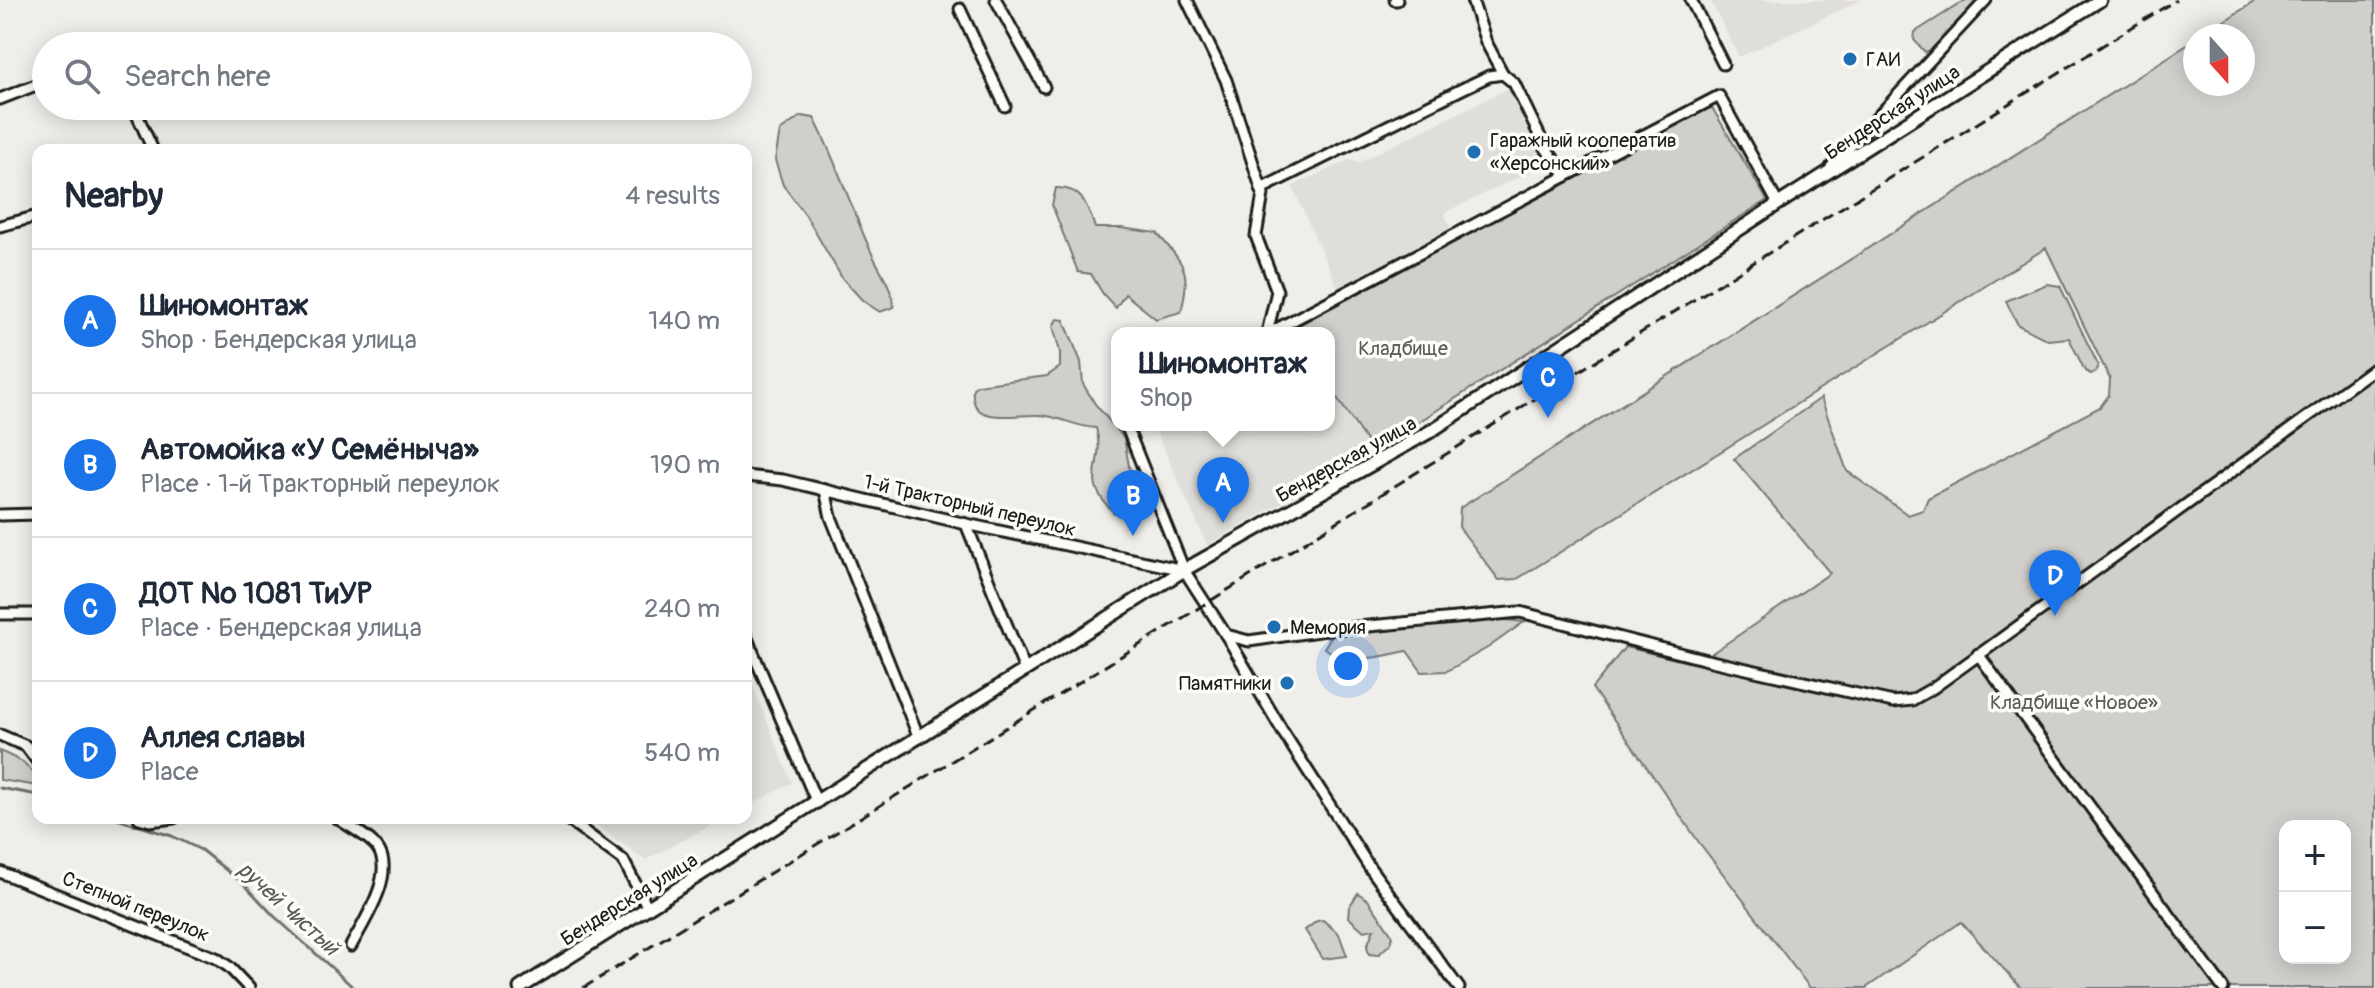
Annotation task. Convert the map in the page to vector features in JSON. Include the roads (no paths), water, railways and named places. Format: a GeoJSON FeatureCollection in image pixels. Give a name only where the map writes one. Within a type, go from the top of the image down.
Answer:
{"type":"FeatureCollection","features":[{"type":"Feature","properties":{"kind":"main road","name":"Бендерская улица"},"geometry":{"type":"LineString","coordinates":[[520,988],[1184,570],[1431,431],[1778,204],[2100,0]]}},
{"type":"Feature","properties":{"kind":"street"},"geometry":{"type":"LineString","coordinates":[[996,0],[1044,87]]}},
{"type":"Feature","properties":{"kind":"street"},"geometry":{"type":"LineString","coordinates":[[1187,0],[1226,80],[1263,194],[1256,236],[1277,291],[1269,327]]}},
{"type":"Feature","properties":{"kind":"street"},"geometry":{"type":"LineString","coordinates":[[1472,0],[1486,42],[1503,74],[1514,83],[1545,147],[1566,176]]}},
{"type":"Feature","properties":{"kind":"street"},"geometry":{"type":"LineString","coordinates":[[1691,0],[1723,64]]}},
{"type":"Feature","properties":{"kind":"street"},"geometry":{"type":"LineString","coordinates":[[1820,180],[1986,0]]}},
{"type":"Feature","properties":{"kind":"street"},"geometry":{"type":"LineString","coordinates":[[960,9],[1005,106]]}},
{"type":"Feature","properties":{"kind":"street"},"geometry":{"type":"LineString","coordinates":[[1261,189],[1476,82],[1503,74]]}},
{"type":"Feature","properties":{"kind":"street"},"geometry":{"type":"LineString","coordinates":[[0,99],[32,86]]}},
{"type":"Feature","properties":{"kind":"street"},"geometry":{"type":"LineString","coordinates":[[1279,327],[1719,96],[1778,204]]}},
{"type":"Feature","properties":{"kind":"street"},"geometry":{"type":"LineString","coordinates":[[139,120],[150,144]]}},
{"type":"Feature","properties":{"kind":"street"},"geometry":{"type":"LineString","coordinates":[[0,226],[32,218]]}},
{"type":"Feature","properties":{"kind":"street"},"geometry":{"type":"LineString","coordinates":[[1226,635],[1249,641],[1326,630],[1520,612],[1707,660],[1893,702],[1912,700],[2375,368]]}},
{"type":"Feature","properties":{"kind":"street"},"geometry":{"type":"LineString","coordinates":[[1128,431],[1184,570],[1370,868],[1459,988]]}},
{"type":"Feature","properties":{"kind":"street","name":"1-й Тракторный переулок"},"geometry":{"type":"LineString","coordinates":[[752,477],[783,480],[966,524],[1184,570]]}},
{"type":"Feature","properties":{"kind":"street"},"geometry":{"type":"LineString","coordinates":[[825,490],[831,517],[919,738]]}},
{"type":"Feature","properties":{"kind":"street"},"geometry":{"type":"LineString","coordinates":[[0,515],[32,514]]}},
{"type":"Feature","properties":{"kind":"street"},"geometry":{"type":"LineString","coordinates":[[966,524],[1025,670]]}},
{"type":"Feature","properties":{"kind":"street"},"geometry":{"type":"LineString","coordinates":[[0,614],[32,614]]}},
{"type":"Feature","properties":{"kind":"street"},"geometry":{"type":"LineString","coordinates":[[752,650],[817,803]]}},
{"type":"Feature","properties":{"kind":"street"},"geometry":{"type":"LineString","coordinates":[[1978,654],[2223,988]]}},
{"type":"Feature","properties":{"kind":"street"},"geometry":{"type":"LineString","coordinates":[[0,735],[26,746],[32,754]]}},
{"type":"Feature","properties":{"kind":"street"},"geometry":{"type":"LineString","coordinates":[[346,824],[374,844],[382,855],[379,893],[351,946]]}},
{"type":"Feature","properties":{"kind":"street"},"geometry":{"type":"LineString","coordinates":[[574,824],[623,860],[648,908]]}},
{"type":"Feature","properties":{"kind":"street","name":"Степной переулок"},"geometry":{"type":"LineString","coordinates":[[0,872],[216,958],[249,988]]}},
{"type":"Feature","properties":{"kind":"waterway","name":"ручей Чистый"},"geometry":{"type":"LineString","coordinates":[[0,788],[32,794]]}},
{"type":"Feature","properties":{"kind":"waterway","name":"ручей Чистый"},"geometry":{"type":"LineString","coordinates":[[133,824],[172,836],[201,850],[245,885],[274,916],[354,988]]}},
{"type":"Feature","properties":{"kind":"railway"},"geometry":{"type":"LineString","coordinates":[[583,988],[2176,0]]}},
{"type":"Feature","properties":{"kind":"place","name":"ГАИ"},"geometry":{"type":"Point","coordinates":[1850,59]}},
{"type":"Feature","properties":{"kind":"place","name":"Гаражный кооператив «Херсонский»"},"geometry":{"type":"Point","coordinates":[1474,152]}},
{"type":"Feature","properties":{"kind":"place","name":"ДОТ № 1081 ТиУР"},"geometry":{"type":"Point","coordinates":[1548,418]}},
{"type":"Feature","properties":{"kind":"place","name":"Шиномонтаж"},"geometry":{"type":"Point","coordinates":[1223,523]}},
{"type":"Feature","properties":{"kind":"place","name":"Автомойка «У Семёныча»"},"geometry":{"type":"Point","coordinates":[1133,536]}},
{"type":"Feature","properties":{"kind":"place","name":"Аллея славы"},"geometry":{"type":"Point","coordinates":[2055,616]}},
{"type":"Feature","properties":{"kind":"place","name":"Мемория"},"geometry":{"type":"Point","coordinates":[1274,627]}},
{"type":"Feature","properties":{"kind":"place","name":"Памятники"},"geometry":{"type":"Point","coordinates":[1287,683]}},
{"type":"Feature","properties":{"kind":"park label","name":"Кладбище"},"geometry":{"type":"Point","coordinates":[1403,348]}},
{"type":"Feature","properties":{"kind":"park label","name":"Кладбище «Новое»"},"geometry":{"type":"Point","coordinates":[2074,702]}}]}
